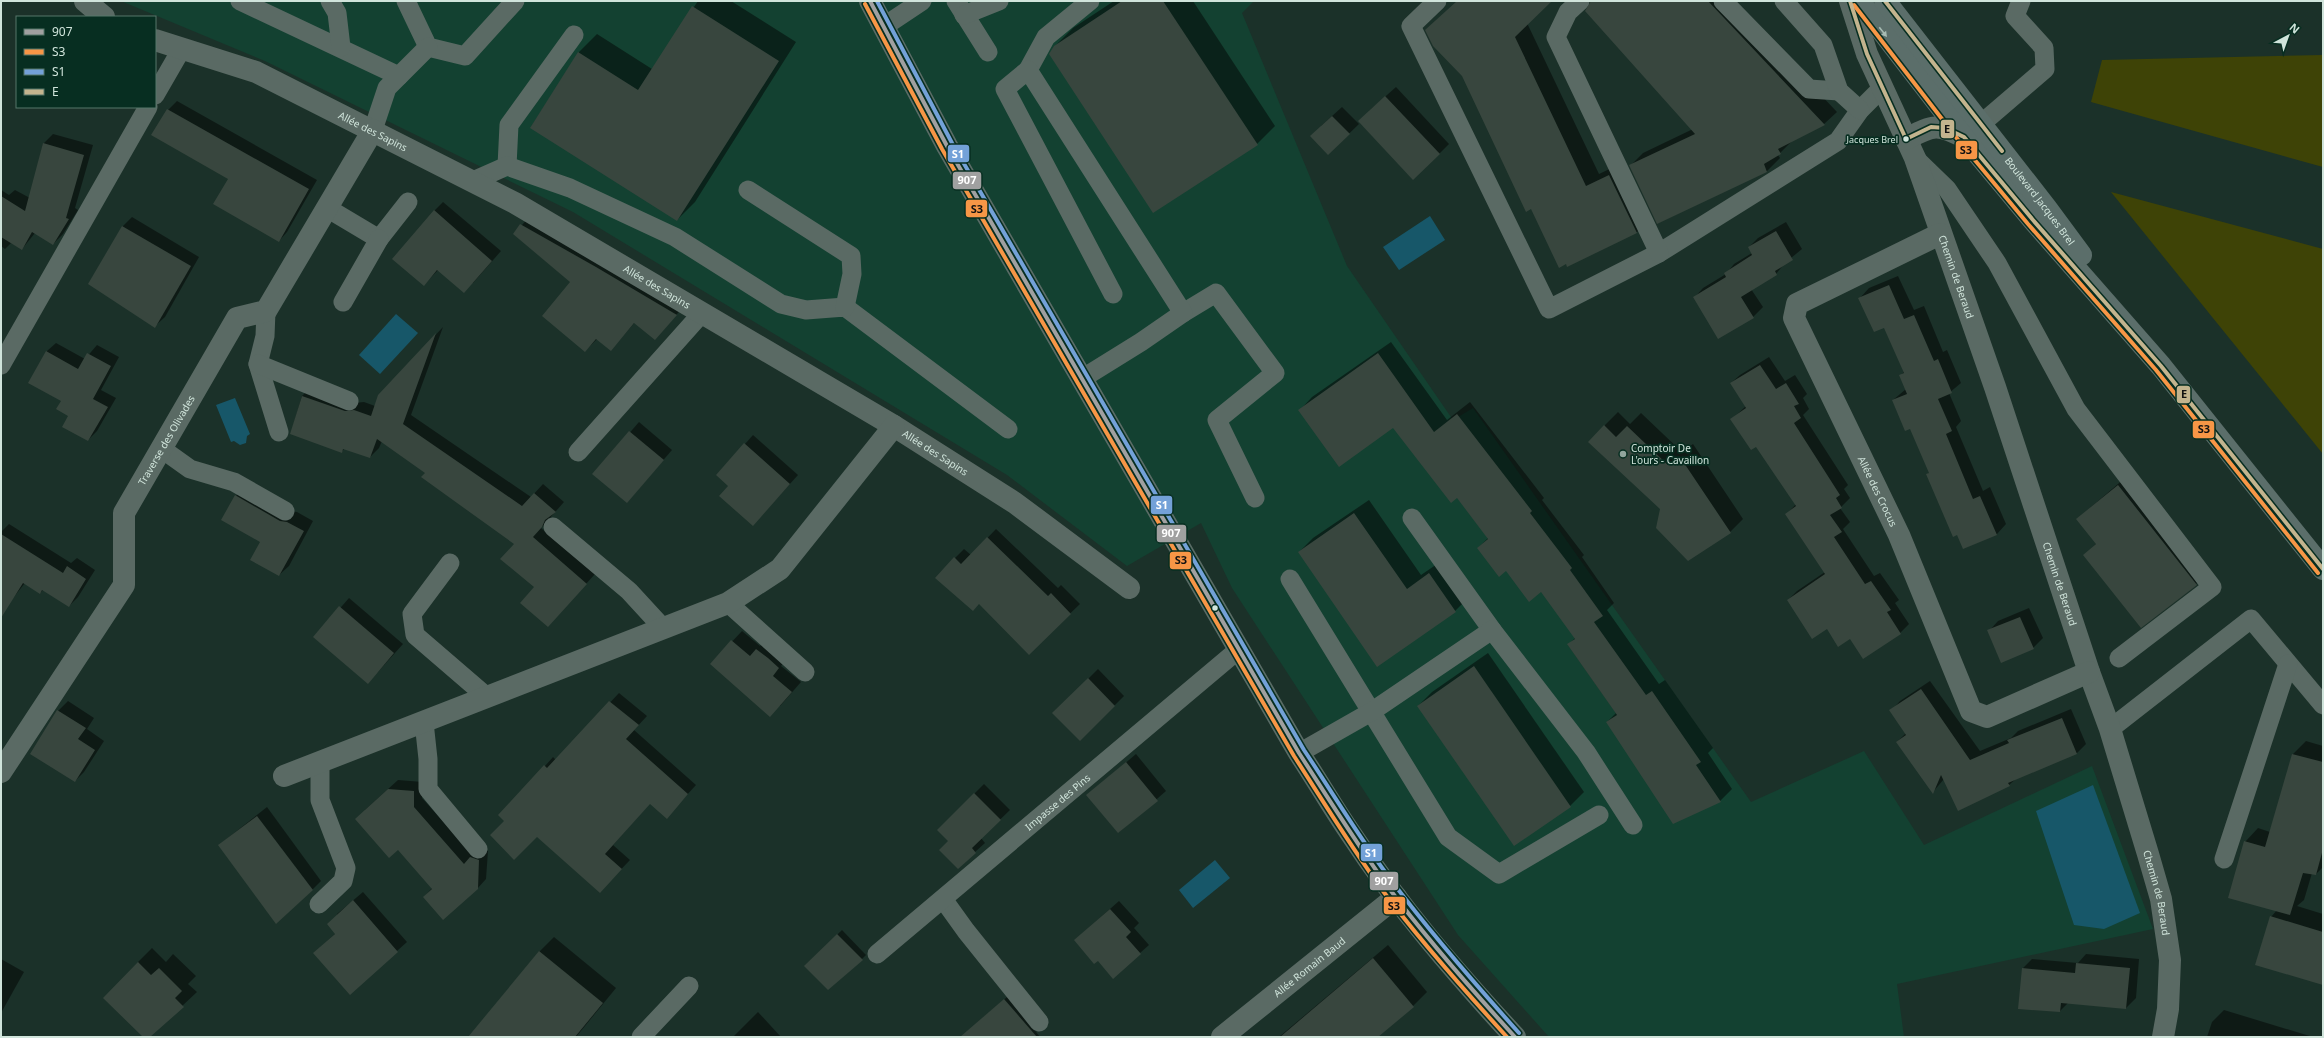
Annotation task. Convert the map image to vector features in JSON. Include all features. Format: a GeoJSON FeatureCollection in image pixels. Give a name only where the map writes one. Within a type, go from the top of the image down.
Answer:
{"type":"FeatureCollection","features":[{"type":"Feature","properties":{"kind":"main road"},"geometry":{"type":"LineString","coordinates":[[870,1],[947,146],[1083,378],[1238,650],[1299,752],[1352,835],[1396,897],[1450,964],[1515,1037]]}},
{"type":"Feature","properties":{"kind":"main road","name":"Boulevard Jacques Brel"},"geometry":{"type":"LineString","coordinates":[[1859,1],[1973,130]]}},
{"type":"Feature","properties":{"kind":"main road","name":"Boulevard Jacques Brel"},"geometry":{"type":"LineString","coordinates":[[1885,1],[2033,220],[2161,366],[2323,569]]}},
{"type":"Feature","properties":{"kind":"street"},"geometry":{"type":"LineString","coordinates":[[85,1],[103,16]]}},
{"type":"Feature","properties":{"kind":"street","name":"Chemin de Beraud"},"geometry":{"type":"LineString","coordinates":[[1850,1],[1867,54],[1911,149],[1995,387],[2089,672],[2110,729],[2160,899],[2170,960],[2168,1009],[2163,1037]]}},
{"type":"Feature","properties":{"kind":"street","name":"Allée des Sapins"},"geometry":{"type":"LineString","coordinates":[[156,40],[181,50],[256,72],[515,203],[894,426],[1015,503],[1129,588]]}},
{"type":"Feature","properties":{"kind":"street"},"geometry":{"type":"LineString","coordinates":[[1911,149],[1931,127],[1973,130]]}},
{"type":"Feature","properties":{"kind":"street"},"geometry":{"type":"LineString","coordinates":[[266,310],[373,130]]}},
{"type":"Feature","properties":{"kind":"street","name":"Allée des Crocus"},"geometry":{"type":"LineString","coordinates":[[1940,234],[1797,304],[1794,318],[1899,536],[1971,711],[1987,717],[2089,672]]}},
{"type":"Feature","properties":{"kind":"street","name":"Traverse des Olivades"},"geometry":{"type":"LineString","coordinates":[[1,772],[124,585],[124,514],[237,318],[266,310]]}},
{"type":"Feature","properties":{"kind":"street"},"geometry":{"type":"LineString","coordinates":[[284,776],[728,603],[780,569],[894,426]]}},
{"type":"Feature","properties":{"kind":"street","name":"Allée Romain Baud"},"geometry":{"type":"LineString","coordinates":[[1222,1037],[1396,897]]}},
{"type":"Feature","properties":{"kind":"lane"},"geometry":{"type":"LineString","coordinates":[[240,1],[341,47],[400,76]]}},
{"type":"Feature","properties":{"kind":"lane"},"geometry":{"type":"LineString","coordinates":[[330,1],[337,13],[341,47]]}},
{"type":"Feature","properties":{"kind":"lane"},"geometry":{"type":"LineString","coordinates":[[406,1],[428,47]]}},
{"type":"Feature","properties":{"kind":"lane"},"geometry":{"type":"LineString","coordinates":[[428,47],[465,56],[515,1]]}},
{"type":"Feature","properties":{"kind":"lane"},"geometry":{"type":"LineString","coordinates":[[883,27],[922,1]]}},
{"type":"Feature","properties":{"kind":"lane"},"geometry":{"type":"LineString","coordinates":[[988,52],[960,8],[999,1]]}},
{"type":"Feature","properties":{"kind":"lane"},"geometry":{"type":"LineString","coordinates":[[1090,1],[1046,37],[1028,70],[1005,88],[1113,294]]}},
{"type":"Feature","properties":{"kind":"lane"},"geometry":{"type":"LineString","coordinates":[[1437,1],[1411,26],[1549,309],[1659,253],[1838,141],[1860,110],[1882,88]]}},
{"type":"Feature","properties":{"kind":"lane"},"geometry":{"type":"LineString","coordinates":[[1580,1],[1568,12],[1556,37],[1659,253]]}},
{"type":"Feature","properties":{"kind":"lane"},"geometry":{"type":"LineString","coordinates":[[1723,1],[1809,89],[1839,91]]}},
{"type":"Feature","properties":{"kind":"lane"},"geometry":{"type":"LineString","coordinates":[[1784,1],[1823,45],[1839,91],[1860,110]]}},
{"type":"Feature","properties":{"kind":"lane"},"geometry":{"type":"LineString","coordinates":[[1973,130],[2044,69],[2044,48],[2015,16],[2021,1]]}},
{"type":"Feature","properties":{"kind":"lane"},"geometry":{"type":"LineString","coordinates":[[507,166],[509,125],[574,35]]}},
{"type":"Feature","properties":{"kind":"lane"},"geometry":{"type":"LineString","coordinates":[[373,130],[388,88],[428,47]]}},
{"type":"Feature","properties":{"kind":"lane"},"geometry":{"type":"LineString","coordinates":[[156,93],[181,50]]}},
{"type":"Feature","properties":{"kind":"lane"},"geometry":{"type":"LineString","coordinates":[[1028,70],[1182,313]]}},
{"type":"Feature","properties":{"kind":"lane"},"geometry":{"type":"LineString","coordinates":[[1,365],[147,108]]}},
{"type":"Feature","properties":{"kind":"lane"},"geometry":{"type":"LineString","coordinates":[[1911,149],[1947,189],[1997,263],[2076,409],[2212,587],[2119,658]]}},
{"type":"Feature","properties":{"kind":"lane"},"geometry":{"type":"LineString","coordinates":[[473,181],[507,166],[570,188],[676,237],[781,304],[806,310],[845,307],[1008,429]]}},
{"type":"Feature","properties":{"kind":"lane"},"geometry":{"type":"LineString","coordinates":[[748,190],[851,256],[852,274],[845,307]]}},
{"type":"Feature","properties":{"kind":"lane"},"geometry":{"type":"LineString","coordinates":[[343,302],[379,239],[408,202]]}},
{"type":"Feature","properties":{"kind":"lane"},"geometry":{"type":"LineString","coordinates":[[327,208],[379,239]]}},
{"type":"Feature","properties":{"kind":"lane"},"geometry":{"type":"LineString","coordinates":[[1083,378],[1141,342],[1182,313],[1216,293],[1275,374],[1217,420],[1255,498]]}},
{"type":"Feature","properties":{"kind":"lane"},"geometry":{"type":"LineString","coordinates":[[266,310],[265,336],[258,364],[279,432]]}},
{"type":"Feature","properties":{"kind":"lane"},"geometry":{"type":"LineString","coordinates":[[578,452],[702,313]]}},
{"type":"Feature","properties":{"kind":"lane"},"geometry":{"type":"LineString","coordinates":[[258,364],[349,401]]}},
{"type":"Feature","properties":{"kind":"lane"},"geometry":{"type":"LineString","coordinates":[[162,449],[190,469],[234,482],[285,511]]}},
{"type":"Feature","properties":{"kind":"lane"},"geometry":{"type":"LineString","coordinates":[[1412,518],[1492,630],[1586,752],[1633,825]]}},
{"type":"Feature","properties":{"kind":"lane"},"geometry":{"type":"LineString","coordinates":[[553,527],[629,591],[663,628]]}},
{"type":"Feature","properties":{"kind":"lane"},"geometry":{"type":"LineString","coordinates":[[450,563],[412,614],[415,635],[487,697]]}},
{"type":"Feature","properties":{"kind":"lane"},"geometry":{"type":"LineString","coordinates":[[1290,578],[1448,837],[1499,874],[1599,815]]}},
{"type":"Feature","properties":{"kind":"lane"},"geometry":{"type":"LineString","coordinates":[[728,603],[805,672]]}},
{"type":"Feature","properties":{"kind":"lane"},"geometry":{"type":"LineString","coordinates":[[2110,729],[2251,619],[2323,705]]}},
{"type":"Feature","properties":{"kind":"lane"},"geometry":{"type":"LineString","coordinates":[[1299,752],[1371,712],[1492,630]]}},
{"type":"Feature","properties":{"kind":"lane","name":"Impasse des Pins"},"geometry":{"type":"LineString","coordinates":[[877,954],[1238,650]]}},
{"type":"Feature","properties":{"kind":"lane"},"geometry":{"type":"LineString","coordinates":[[2224,859],[2288,664]]}},
{"type":"Feature","properties":{"kind":"lane"},"geometry":{"type":"LineString","coordinates":[[424,722],[428,759],[428,790],[478,849]]}},
{"type":"Feature","properties":{"kind":"lane"},"geometry":{"type":"LineString","coordinates":[[319,904],[343,882],[346,868],[320,800],[320,762]]}},
{"type":"Feature","properties":{"kind":"lane"},"geometry":{"type":"LineString","coordinates":[[943,899],[966,931],[1039,1022]]}},
{"type":"Feature","properties":{"kind":"lane"},"geometry":{"type":"LineString","coordinates":[[641,1037],[689,986]]}},
{"type":"Feature","properties":{"kind":"shaded area"},"geometry":{"type":"Polygon","coordinates":[[[121,1],[1254,1],[1242,13],[1347,266],[1453,420],[1473,408],[1751,802],[1864,751],[1924,845],[2092,766],[2153,929],[1897,984],[1904,1037],[1549,1037],[1458,935],[1232,588],[1201,523],[1127,566],[1007,475],[573,212],[265,61],[121,1]]]}},
{"type":"Feature","properties":{"kind":"shaded area"},"geometry":{"type":"Polygon","coordinates":[[[2323,55],[2323,167],[2091,102],[2102,60],[2323,55]]]}},
{"type":"Feature","properties":{"kind":"shaded area"},"geometry":{"type":"Polygon","coordinates":[[[2111,192],[2323,249],[2323,454],[2111,192]]]}},
{"type":"Feature","properties":{"kind":"water"},"geometry":{"type":"Polygon","coordinates":[[[1430,216],[1445,240],[1399,270],[1383,247],[1430,216]]]}},
{"type":"Feature","properties":{"kind":"water"},"geometry":{"type":"Polygon","coordinates":[[[396,314],[418,333],[380,374],[359,355],[396,314]]]}},
{"type":"Feature","properties":{"kind":"water"},"geometry":{"type":"Polygon","coordinates":[[[235,398],[250,434],[247,436],[246,443],[240,445],[234,441],[231,442],[216,405],[235,398]]]}},
{"type":"Feature","properties":{"kind":"water"},"geometry":{"type":"Polygon","coordinates":[[[2093,785],[2140,913],[2104,929],[2074,925],[2036,811],[2093,785]]]}},
{"type":"Feature","properties":{"kind":"water"},"geometry":{"type":"Polygon","coordinates":[[[1215,860],[1230,878],[1193,908],[1179,890],[1215,860]]]}},
{"type":"Feature","properties":{"kind":"building"},"geometry":{"type":"Polygon","coordinates":[[[1122,1],[1163,1],[1258,145],[1153,213],[1049,54],[1054,46],[1122,1]]]}},
{"type":"Feature","properties":{"kind":"building"},"geometry":{"type":"Polygon","coordinates":[[[1457,1],[1552,1],[1515,37],[1586,186],[1609,175],[1637,233],[1567,267],[1566,264],[1559,268],[1531,209],[1526,212],[1462,76],[1433,46],[1425,30],[1457,1]]]}},
{"type":"Feature","properties":{"kind":"building"},"geometry":{"type":"Polygon","coordinates":[[[1591,1],[1708,1],[1825,125],[1778,149],[1781,154],[1764,164],[1767,172],[1657,224],[1629,165],[1695,134],[1585,11],[1591,1]]]}},
{"type":"Feature","properties":{"kind":"building"},"geometry":{"type":"Polygon","coordinates":[[[692,6],[779,61],[677,221],[530,128],[578,52],[638,90],[692,6]]]}},
{"type":"Feature","properties":{"kind":"building"},"geometry":{"type":"Polygon","coordinates":[[[1385,96],[1440,154],[1413,180],[1358,121],[1385,96]]]}},
{"type":"Feature","properties":{"kind":"building"},"geometry":{"type":"Polygon","coordinates":[[[167,109],[309,189],[279,242],[213,204],[228,179],[151,135],[167,109]]]}},
{"type":"Feature","properties":{"kind":"building"},"geometry":{"type":"Polygon","coordinates":[[[1332,116],[1350,134],[1328,155],[1310,136],[1332,116]]]}},
{"type":"Feature","properties":{"kind":"building"},"geometry":{"type":"Polygon","coordinates":[[[43,143],[84,155],[66,218],[69,219],[53,245],[32,232],[22,250],[1,237],[1,196],[25,211],[43,143]]]}},
{"type":"Feature","properties":{"kind":"building"},"geometry":{"type":"Polygon","coordinates":[[[434,210],[492,261],[464,293],[437,270],[424,286],[392,259],[434,210]]]}},
{"type":"Feature","properties":{"kind":"building"},"geometry":{"type":"Polygon","coordinates":[[[520,224],[677,315],[655,340],[634,323],[611,351],[596,339],[585,352],[542,316],[570,282],[513,234],[520,224]]]}},
{"type":"Feature","properties":{"kind":"building"},"geometry":{"type":"Polygon","coordinates":[[[122,226],[191,266],[155,328],[88,284],[122,226]]]}},
{"type":"Feature","properties":{"kind":"building"},"geometry":{"type":"Polygon","coordinates":[[[1776,231],[1793,260],[1775,271],[1777,275],[1741,297],[1754,318],[1718,339],[1693,297],[1726,277],[1724,273],[1752,255],[1748,247],[1776,231]]]}},
{"type":"Feature","properties":{"kind":"building"},"geometry":{"type":"Polygon","coordinates":[[[1889,285],[1904,319],[1914,315],[1934,361],[1938,359],[1952,393],[1938,399],[1952,431],[1946,434],[1973,499],[1980,496],[1997,535],[1963,549],[1957,535],[1953,537],[1926,474],[1929,473],[1910,429],[1905,431],[1892,400],[1907,394],[1899,375],[1904,373],[1884,328],[1874,332],[1858,298],[1889,285]]]}},
{"type":"Feature","properties":{"kind":"building"},"geometry":{"type":"Polygon","coordinates":[[[436,333],[403,424],[522,506],[534,493],[556,512],[545,520],[542,527],[533,537],[587,584],[548,627],[520,603],[534,587],[500,559],[514,544],[421,477],[425,473],[377,439],[370,458],[343,449],[342,453],[290,434],[302,396],[345,411],[354,410],[371,416],[378,395],[436,333]]]}},
{"type":"Feature","properties":{"kind":"building"},"geometry":{"type":"Polygon","coordinates":[[[46,351],[78,369],[87,353],[111,366],[93,399],[108,407],[88,441],[62,427],[68,416],[56,409],[61,401],[28,383],[46,351]]]}},
{"type":"Feature","properties":{"kind":"building"},"geometry":{"type":"Polygon","coordinates":[[[1378,353],[1434,432],[1457,414],[1532,511],[1530,513],[1572,568],[1570,570],[1603,616],[1594,622],[1646,695],[1652,691],[1701,762],[1696,765],[1721,802],[1673,824],[1606,722],[1617,715],[1567,644],[1575,639],[1541,592],[1529,602],[1506,571],[1499,577],[1477,548],[1488,539],[1457,498],[1451,503],[1393,428],[1339,467],[1298,410],[1378,353]]]}},
{"type":"Feature","properties":{"kind":"building"},"geometry":{"type":"Polygon","coordinates":[[[1760,365],[1776,389],[1786,383],[1799,404],[1794,406],[1801,418],[1794,423],[1840,495],[1836,498],[1842,508],[1830,515],[1842,532],[1834,537],[1865,584],[1871,581],[1891,610],[1887,612],[1901,634],[1863,659],[1850,639],[1838,647],[1827,629],[1812,639],[1787,600],[1825,574],[1785,514],[1796,506],[1756,447],[1751,450],[1730,419],[1746,408],[1730,383],[1760,365]]]}},
{"type":"Feature","properties":{"kind":"building"},"geometry":{"type":"Polygon","coordinates":[[[1604,425],[1616,437],[1627,426],[1668,465],[1680,457],[1731,533],[1688,561],[1656,528],[1660,509],[1588,442],[1604,425]]]}},
{"type":"Feature","properties":{"kind":"building"},"geometry":{"type":"Polygon","coordinates":[[[629,431],[664,460],[627,503],[592,474],[629,431]]]}},
{"type":"Feature","properties":{"kind":"building"},"geometry":{"type":"Polygon","coordinates":[[[744,443],[790,484],[753,526],[719,496],[728,486],[716,475],[744,443]]]}},
{"type":"Feature","properties":{"kind":"building"},"geometry":{"type":"Polygon","coordinates":[[[2118,485],[2197,585],[2141,628],[2083,555],[2096,544],[2076,519],[2118,485]]]}},
{"type":"Feature","properties":{"kind":"building"},"geometry":{"type":"Polygon","coordinates":[[[235,495],[280,521],[287,522],[304,531],[279,576],[250,560],[260,542],[221,520],[235,495]]]}},
{"type":"Feature","properties":{"kind":"building"},"geometry":{"type":"Polygon","coordinates":[[[1354,513],[1407,589],[1429,573],[1456,612],[1377,667],[1298,552],[1354,513]]]}},
{"type":"Feature","properties":{"kind":"building"},"geometry":{"type":"Polygon","coordinates":[[[1,534],[63,573],[67,566],[86,579],[69,607],[42,590],[40,594],[23,583],[1,618],[1,534]]]}},
{"type":"Feature","properties":{"kind":"building"},"geometry":{"type":"Polygon","coordinates":[[[987,537],[1048,596],[1051,593],[1071,614],[1029,655],[979,604],[973,611],[935,578],[954,557],[961,564],[987,537]]]}},
{"type":"Feature","properties":{"kind":"building"},"geometry":{"type":"Polygon","coordinates":[[[339,606],[394,653],[368,684],[313,637],[339,606]]]}},
{"type":"Feature","properties":{"kind":"building"},"geometry":{"type":"Polygon","coordinates":[[[2020,617],[2034,649],[2001,663],[1987,630],[2020,617]]]}},
{"type":"Feature","properties":{"kind":"building"},"geometry":{"type":"Polygon","coordinates":[[[731,640],[750,656],[756,649],[768,658],[779,668],[773,676],[792,692],[770,717],[710,664],[731,640]]]}},
{"type":"Feature","properties":{"kind":"building"},"geometry":{"type":"Polygon","coordinates":[[[1474,666],[1571,807],[1514,846],[1417,706],[1474,666]]]}},
{"type":"Feature","properties":{"kind":"building"},"geometry":{"type":"Polygon","coordinates":[[[1088,678],[1115,706],[1080,741],[1052,713],[1088,678]]]}},
{"type":"Feature","properties":{"kind":"building"},"geometry":{"type":"Polygon","coordinates":[[[1921,689],[1970,760],[2009,743],[2007,740],[2062,718],[2077,754],[2008,783],[2010,786],[1958,811],[1941,775],[1933,794],[1896,742],[1906,735],[1889,710],[1921,689]]]}},
{"type":"Feature","properties":{"kind":"building"},"geometry":{"type":"Polygon","coordinates":[[[609,701],[639,725],[626,739],[688,794],[667,819],[650,804],[605,854],[622,869],[600,893],[537,837],[514,860],[490,835],[504,821],[498,815],[544,765],[547,768],[609,701]]]}},
{"type":"Feature","properties":{"kind":"building"},"geometry":{"type":"Polygon","coordinates":[[[57,710],[86,728],[78,739],[95,750],[75,782],[30,754],[57,710]]]}},
{"type":"Feature","properties":{"kind":"building"},"geometry":{"type":"Polygon","coordinates":[[[2292,754],[2323,762],[2323,849],[2316,875],[2303,873],[2290,915],[2228,898],[2244,841],[2265,847],[2292,754]]]}},
{"type":"Feature","properties":{"kind":"building"},"geometry":{"type":"Polygon","coordinates":[[[1126,762],[1158,801],[1118,833],[1086,795],[1126,762]]]}},
{"type":"Feature","properties":{"kind":"building"},"geometry":{"type":"Polygon","coordinates":[[[388,789],[414,791],[414,807],[464,864],[470,857],[479,860],[478,889],[443,920],[423,897],[432,889],[398,850],[389,858],[355,819],[388,789]]]}},
{"type":"Feature","properties":{"kind":"building"},"geometry":{"type":"Polygon","coordinates":[[[974,793],[1001,820],[972,848],[976,853],[958,869],[939,850],[948,841],[937,830],[974,793]]]}},
{"type":"Feature","properties":{"kind":"building"},"geometry":{"type":"Polygon","coordinates":[[[257,816],[313,890],[276,924],[218,845],[257,816]]]}},
{"type":"Feature","properties":{"kind":"building"},"geometry":{"type":"Polygon","coordinates":[[[353,900],[398,952],[350,995],[313,953],[335,934],[327,924],[353,900]]]}},
{"type":"Feature","properties":{"kind":"building"},"geometry":{"type":"Polygon","coordinates":[[[1110,909],[1131,932],[1126,937],[1141,954],[1113,979],[1098,961],[1094,964],[1074,940],[1110,909]]]}},
{"type":"Feature","properties":{"kind":"building"},"geometry":{"type":"Polygon","coordinates":[[[2270,916],[2323,932],[2323,985],[2255,965],[2270,916]]]}},
{"type":"Feature","properties":{"kind":"building"},"geometry":{"type":"Polygon","coordinates":[[[837,934],[863,960],[828,990],[804,966],[837,934]]]}},
{"type":"Feature","properties":{"kind":"building"},"geometry":{"type":"Polygon","coordinates":[[[539,951],[603,1003],[575,1037],[468,1037],[539,951]]]}},
{"type":"Feature","properties":{"kind":"building"},"geometry":{"type":"Polygon","coordinates":[[[1373,958],[1414,1007],[1378,1037],[1280,1037],[1373,958]]]}},
{"type":"Feature","properties":{"kind":"building"},"geometry":{"type":"Polygon","coordinates":[[[138,962],[151,975],[159,968],[182,991],[175,998],[184,1007],[150,1037],[143,1037],[103,998],[138,962]]]}},
{"type":"Feature","properties":{"kind":"building"},"geometry":{"type":"Polygon","coordinates":[[[2076,963],[2130,968],[2126,1009],[2061,1003],[2060,1012],[2018,1009],[2022,968],[2075,973],[2076,963]]]}},
{"type":"Feature","properties":{"kind":"building"},"geometry":{"type":"Polygon","coordinates":[[[1004,999],[1037,1037],[960,1037],[1004,999]]]}},
{"type":"Feature","properties":{"kind":"transit line","name":"907"},"geometry":{"type":"LineString","coordinates":[[870,1],[947,146],[1299,753],[1353,837],[1388,887],[1450,964],[1515,1037]]}},
{"type":"Feature","properties":{"kind":"transit line","name":"S1"},"geometry":{"type":"LineString","coordinates":[[877,1],[952,143],[1304,750],[1359,835],[1394,884],[1455,960],[1519,1033]]}},
{"type":"Feature","properties":{"kind":"transit line","name":"E"},"geometry":{"type":"LineString","coordinates":[[1850,1],[1867,54],[1906,139],[1931,127],[1945,128],[1964,137],[2033,220],[2161,366],[2323,569]]}},
{"type":"Feature","properties":{"kind":"transit line","name":"E"},"geometry":{"type":"LineString","coordinates":[[1885,1],[2002,151]]}},
{"type":"Feature","properties":{"kind":"transit line","name":"S3"},"geometry":{"type":"LineString","coordinates":[[865,4],[942,149],[1294,756],[1348,841],[1383,891],[1443,966],[1507,1037]]}},
{"type":"Feature","properties":{"kind":"transit line","name":"S3"},"geometry":{"type":"LineString","coordinates":[[1854,5],[1959,141],[2028,224],[2156,370],[2318,573]]}},
{"type":"Feature","properties":{"kind":"place","name":"Jacques Brel"},"geometry":{"type":"Point","coordinates":[1906,139]}},
{"type":"Feature","properties":{"kind":"place","name":"Comptoir De L'ours - Cavaillon"},"geometry":{"type":"Point","coordinates":[1623,454]}}]}
